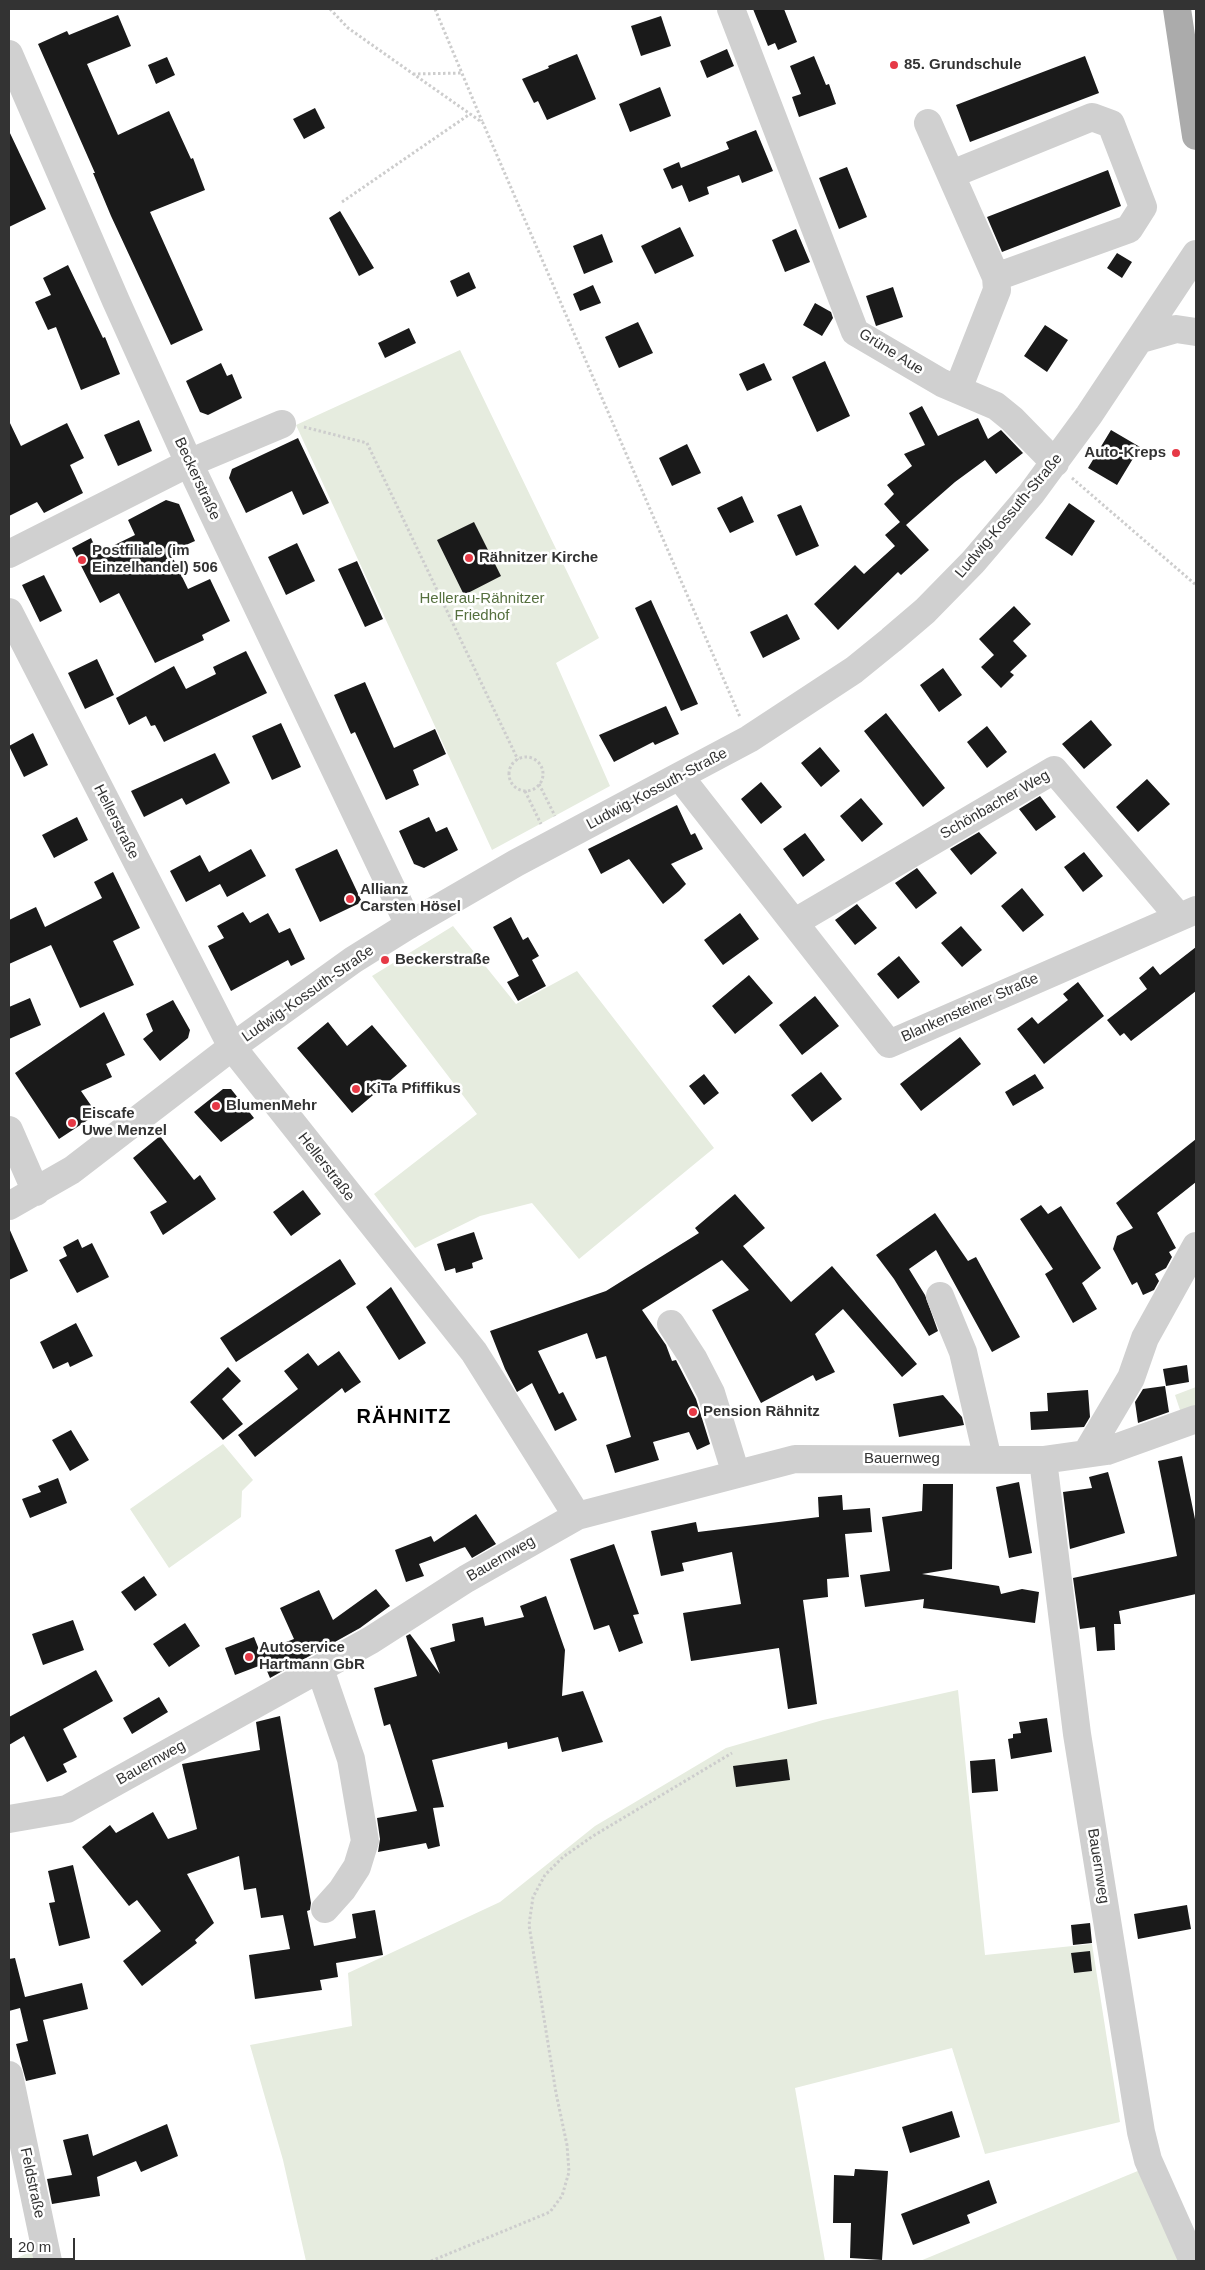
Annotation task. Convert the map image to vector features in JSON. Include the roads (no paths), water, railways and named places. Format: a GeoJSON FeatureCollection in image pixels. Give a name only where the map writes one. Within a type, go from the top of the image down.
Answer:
{"type":"FeatureCollection","features":[{"type":"Feature","properties":{"kind":"main road"},"geometry":{"type":"LineString","coordinates":[[1177,9],[1193,92],[1196,136]]}},
{"type":"Feature","properties":{"kind":"street","name":"Grüne Aue"},"geometry":{"type":"LineString","coordinates":[[731,9],[855,332],[942,383],[996,406],[1012,419],[1055,464]]}},
{"type":"Feature","properties":{"kind":"street","name":"Beckerstraße"},"geometry":{"type":"LineString","coordinates":[[9,54],[116,302],[189,463],[409,925]]}},
{"type":"Feature","properties":{"kind":"street"},"geometry":{"type":"LineString","coordinates":[[952,174],[1092,117],[1111,124],[1143,207],[1129,229],[996,276]]}},
{"type":"Feature","properties":{"kind":"street"},"geometry":{"type":"LineString","coordinates":[[928,123],[996,276],[997,290],[958,389]]}},
{"type":"Feature","properties":{"kind":"street","name":"Ludwig-Kossuth-Straße"},"geometry":{"type":"LineString","coordinates":[[9,1206],[36,1192],[94,1154],[232,1047],[353,960],[516,863],[680,777],[749,738],[854,670],[925,611],[979,556],[1055,464],[1196,254]]}},
{"type":"Feature","properties":{"kind":"street"},"geometry":{"type":"LineString","coordinates":[[1140,338],[1176,329],[1196,332]]}},
{"type":"Feature","properties":{"kind":"street"},"geometry":{"type":"LineString","coordinates":[[9,554],[189,463],[282,424]]}},
{"type":"Feature","properties":{"kind":"street","name":"Hellerstraße"},"geometry":{"type":"LineString","coordinates":[[9,612],[232,1047],[474,1352],[577,1516]]}},
{"type":"Feature","properties":{"kind":"street","name":"Schönbacher Weg"},"geometry":{"type":"LineString","coordinates":[[795,922],[1054,770],[1188,914]]}},
{"type":"Feature","properties":{"kind":"street","name":"Blankensteiner Straße"},"geometry":{"type":"LineString","coordinates":[[680,777],[889,1044],[1188,914]]}},
{"type":"Feature","properties":{"kind":"street"},"geometry":{"type":"LineString","coordinates":[[9,1130],[36,1192]]}},
{"type":"Feature","properties":{"kind":"street"},"geometry":{"type":"LineString","coordinates":[[1086,1454],[1131,1378],[1145,1338],[1196,1246]]}},
{"type":"Feature","properties":{"kind":"street"},"geometry":{"type":"LineString","coordinates":[[940,1296],[963,1352],[988,1460]]}},
{"type":"Feature","properties":{"kind":"street"},"geometry":{"type":"LineString","coordinates":[[671,1324],[693,1358],[710,1393],[736,1474]]}},
{"type":"Feature","properties":{"kind":"street","name":"Bauernweg"},"geometry":{"type":"LineString","coordinates":[[9,1819],[67,1809],[371,1640],[466,1579],[577,1516],[795,1459],[1043,1460],[1107,1450],[1196,1419]]}},
{"type":"Feature","properties":{"kind":"street","name":"Bauernweg"},"geometry":{"type":"LineString","coordinates":[[1043,1460],[1077,1734],[1141,2132],[1148,2160],[1193,2261]]}},
{"type":"Feature","properties":{"kind":"street"},"geometry":{"type":"LineString","coordinates":[[320,1669],[351,1759],[360,1798],[365,1840],[364,1849],[357,1867],[342,1890],[325,1909]]}},
{"type":"Feature","properties":{"kind":"street","name":"Feldstraße"},"geometry":{"type":"LineString","coordinates":[[9,2075],[48,2261]]}},
{"type":"Feature","properties":{"kind":"place","name":"85. Grundschule"},"geometry":{"type":"Point","coordinates":[894,65]}},
{"type":"Feature","properties":{"kind":"place","name":"Auto-Kreps"},"geometry":{"type":"Point","coordinates":[1176,453]}},
{"type":"Feature","properties":{"kind":"place","name":"Rähnitzer Kirche"},"geometry":{"type":"Point","coordinates":[469,558]}},
{"type":"Feature","properties":{"kind":"place","name":"Postfiliale (im Einzelhandel) 506"},"geometry":{"type":"Point","coordinates":[82,560]}},
{"type":"Feature","properties":{"kind":"place","name":"Allianz Carsten Hösel"},"geometry":{"type":"Point","coordinates":[350,899]}},
{"type":"Feature","properties":{"kind":"place","name":"Beckerstraße"},"geometry":{"type":"Point","coordinates":[385,960]}},
{"type":"Feature","properties":{"kind":"place","name":"KiTa Pfiffikus"},"geometry":{"type":"Point","coordinates":[356,1089]}},
{"type":"Feature","properties":{"kind":"place","name":"BlumenMehr"},"geometry":{"type":"Point","coordinates":[216,1106]}},
{"type":"Feature","properties":{"kind":"place","name":"Eiscafe Uwe Menzel"},"geometry":{"type":"Point","coordinates":[72,1123]}},
{"type":"Feature","properties":{"kind":"place","name":"Pension Rähnitz"},"geometry":{"type":"Point","coordinates":[693,1412]}},
{"type":"Feature","properties":{"kind":"place","name":"Autoservice Hartmann GbR"},"geometry":{"type":"Point","coordinates":[249,1657]}},
{"type":"Feature","properties":{"kind":"district","name":"RÄHNITZ"},"geometry":{"type":"Point","coordinates":[404,1417]}},
{"type":"Feature","properties":{"kind":"park label","name":"Hellerau-Rähnitzer Friedhof"},"geometry":{"type":"Point","coordinates":[482,608]}}]}
